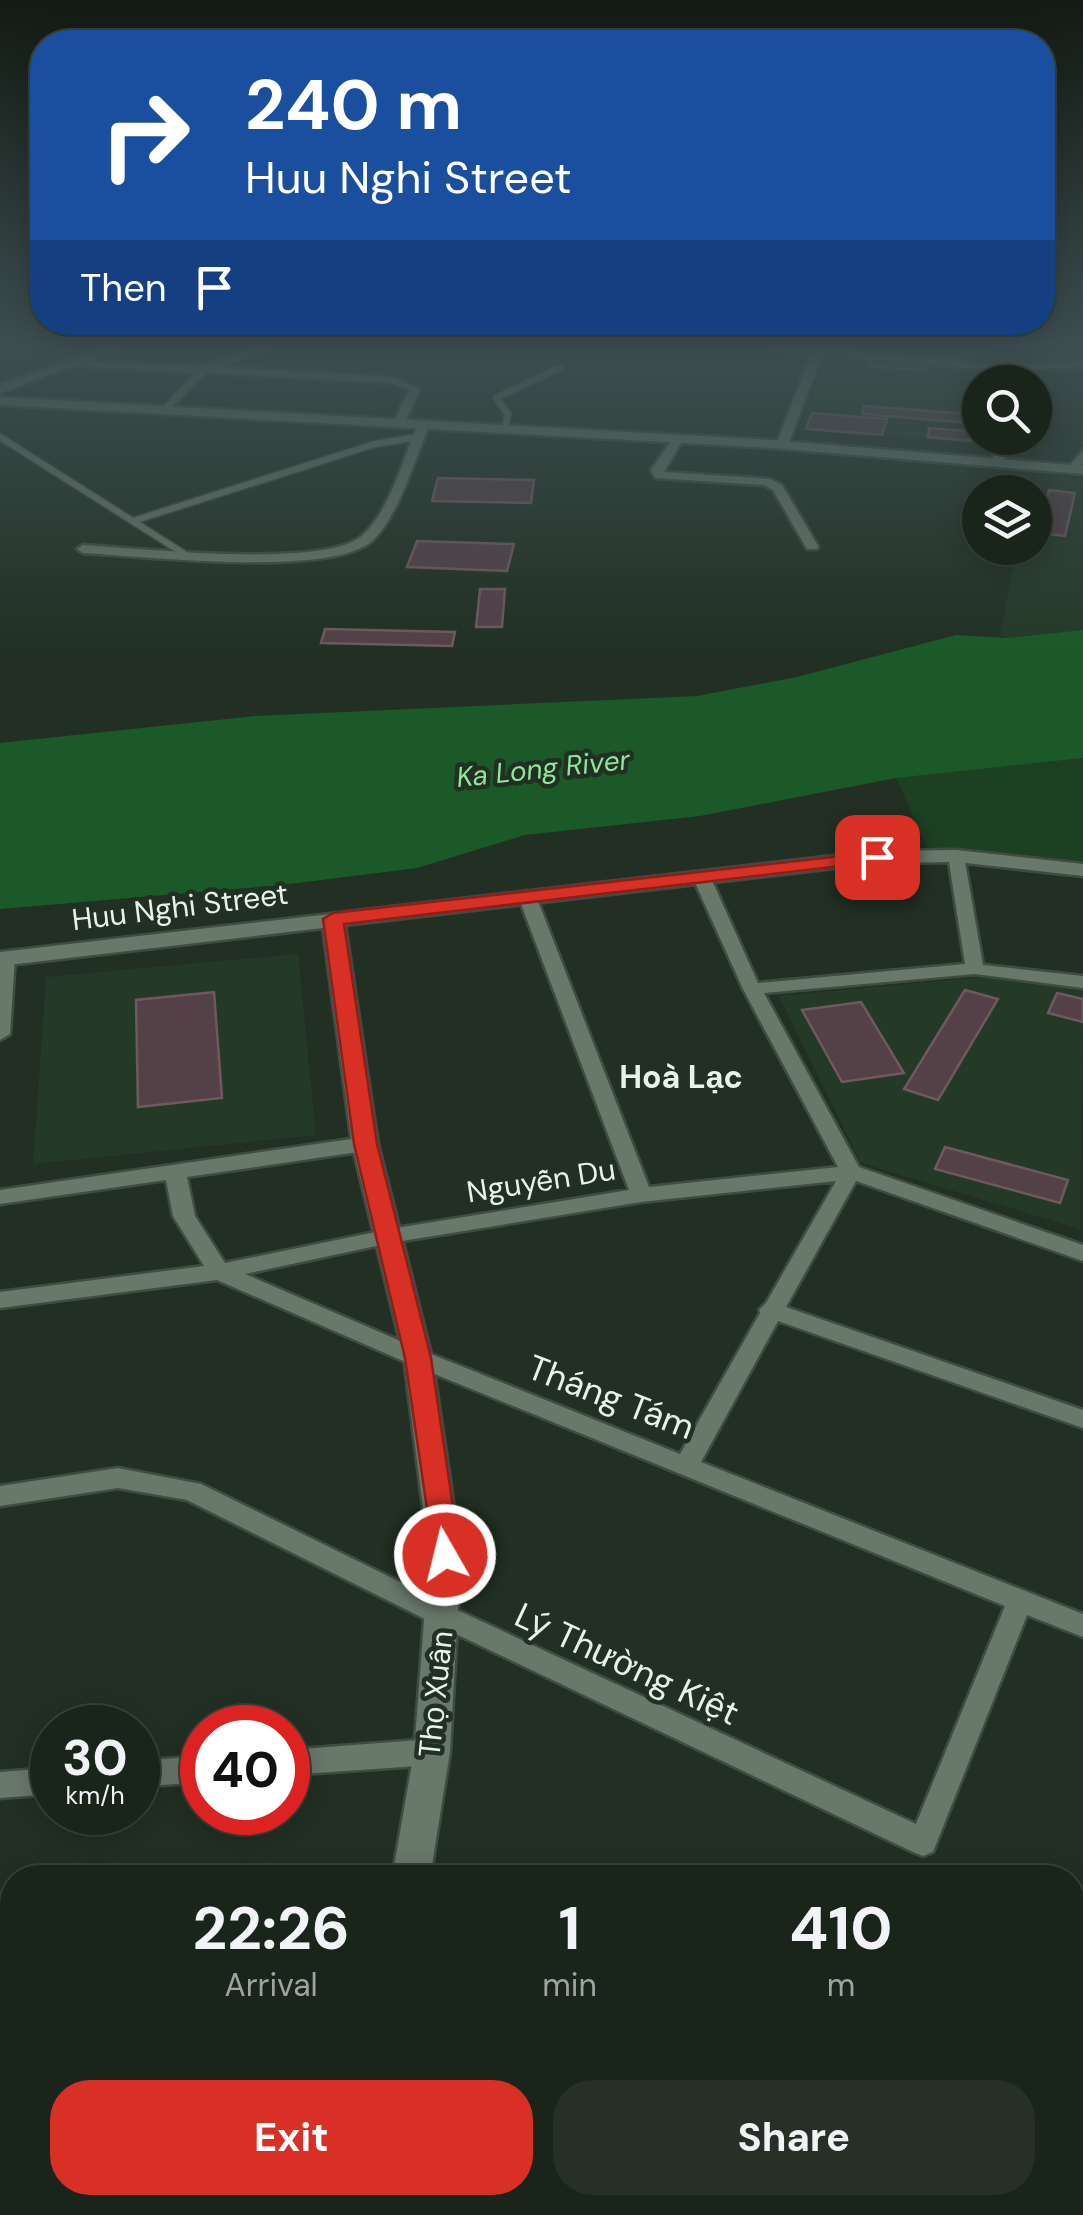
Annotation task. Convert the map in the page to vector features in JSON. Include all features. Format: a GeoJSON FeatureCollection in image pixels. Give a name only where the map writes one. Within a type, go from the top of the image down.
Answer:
{"type":"FeatureCollection","features":[{"type":"Feature","properties":{"kind":"street"},"geometry":{"type":"LineString","coordinates":[[83,549],[300,558],[366,540],[413,446]]}},
{"type":"Feature","properties":{"kind":"street"},"geometry":{"type":"LineString","coordinates":[[673,446],[657,470],[659,475],[766,482],[778,488],[812,546]]}},
{"type":"Feature","properties":{"kind":"street"},"geometry":{"type":"LineString","coordinates":[[809,446],[1078,470],[1083,454]]}},
{"type":"Feature","properties":{"kind":"street"},"geometry":{"type":"LineString","coordinates":[[998,463],[999,455]]}},
{"type":"Feature","properties":{"kind":"street"},"geometry":{"type":"LineString","coordinates":[[956,856],[975,970]]}},
{"type":"Feature","properties":{"kind":"street","name":"Huu Nghi Street"},"geometry":{"type":"LineString","coordinates":[[3,959],[877,857],[956,856],[1083,870]]}},
{"type":"Feature","properties":{"kind":"street"},"geometry":{"type":"LineString","coordinates":[[687,1464],[770,1310],[851,1172],[752,989],[701,876]]}},
{"type":"Feature","properties":{"kind":"street"},"geometry":{"type":"LineString","coordinates":[[527,896],[641,1195]]}},
{"type":"Feature","properties":{"kind":"street","name":"Thọ Xuân"},"geometry":{"type":"LineString","coordinates":[[333,919],[365,1144],[418,1358],[445,1555],[444,1616],[432,1752],[414,1865]]}},
{"type":"Feature","properties":{"kind":"street"},"geometry":{"type":"LineString","coordinates":[[0,1034],[3,959]]}},
{"type":"Feature","properties":{"kind":"street"},"geometry":{"type":"LineString","coordinates":[[752,989],[975,970],[1083,982]]}},
{"type":"Feature","properties":{"kind":"street"},"geometry":{"type":"LineString","coordinates":[[0,1197],[365,1144]]}},
{"type":"Feature","properties":{"kind":"street"},"geometry":{"type":"LineString","coordinates":[[175,1172],[184,1216],[219,1272]]}},
{"type":"Feature","properties":{"kind":"street","name":"Nguyễn Du"},"geometry":{"type":"LineString","coordinates":[[0,1300],[219,1272],[390,1236],[641,1195],[851,1172],[1083,1254]]}},
{"type":"Feature","properties":{"kind":"street","name":"Tháng Tám"},"geometry":{"type":"LineString","coordinates":[[219,1272],[418,1358],[1083,1626]]}},
{"type":"Feature","properties":{"kind":"street"},"geometry":{"type":"LineString","coordinates":[[770,1310],[1083,1419]]}},
{"type":"Feature","properties":{"kind":"street","name":"Lý Thường Kiệt"},"geometry":{"type":"LineString","coordinates":[[0,1496],[118,1478],[177,1487],[229,1507],[444,1616],[923,1842],[1019,1603]]}},
{"type":"Feature","properties":{"kind":"street"},"geometry":{"type":"LineString","coordinates":[[310,1761],[432,1752]]}},
{"type":"Feature","properties":{"kind":"street"},"geometry":{"type":"LineString","coordinates":[[0,1785],[30,1783]]}},
{"type":"Feature","properties":{"kind":"lane"},"geometry":{"type":"LineString","coordinates":[[13,446],[82,494],[136,520],[184,553]]}},
{"type":"Feature","properties":{"kind":"lane"},"geometry":{"type":"LineString","coordinates":[[136,520],[368,446]]}},
{"type":"Feature","properties":{"kind":"shaded area"},"geometry":{"type":"Polygon","coordinates":[[[1053,475],[1083,478],[1083,630],[1007,638],[1000,635],[1014,565],[1052,565],[1053,475]]]}},
{"type":"Feature","properties":{"kind":"shaded area"},"geometry":{"type":"Polygon","coordinates":[[[1083,758],[1083,866],[931,856],[896,778],[1083,758]]]}},
{"type":"Feature","properties":{"kind":"shaded area"},"geometry":{"type":"Polygon","coordinates":[[[298,954],[316,1135],[33,1164],[46,977],[298,954]]]}},
{"type":"Feature","properties":{"kind":"shaded area"},"geometry":{"type":"Polygon","coordinates":[[[983,977],[1083,990],[1080,1229],[861,1163],[779,996],[983,977]]]}},
{"type":"Feature","properties":{"kind":"water","name":"Ka Long River"},"geometry":{"type":"Polygon","coordinates":[[[1083,630],[1083,758],[896,778],[700,816],[525,835],[417,868],[281,885],[0,909],[0,743],[255,716],[697,696],[797,677],[956,635],[1007,638],[1083,630]]]}},
{"type":"Feature","properties":{"kind":"building"},"geometry":{"type":"Polygon","coordinates":[[[438,478],[534,480],[531,503],[432,501],[438,478]]]}},
{"type":"Feature","properties":{"kind":"building"},"geometry":{"type":"Polygon","coordinates":[[[1052,490],[1075,493],[1065,536],[1052,535],[1052,490]]]}},
{"type":"Feature","properties":{"kind":"building"},"geometry":{"type":"Polygon","coordinates":[[[417,541],[514,544],[507,571],[407,567],[417,541]]]}},
{"type":"Feature","properties":{"kind":"building"},"geometry":{"type":"Polygon","coordinates":[[[480,589],[505,589],[502,627],[476,627],[480,589]]]}},
{"type":"Feature","properties":{"kind":"building"},"geometry":{"type":"Polygon","coordinates":[[[325,629],[455,632],[452,646],[321,643],[325,629]]]}},
{"type":"Feature","properties":{"kind":"building"},"geometry":{"type":"Polygon","coordinates":[[[965,990],[998,999],[938,1100],[904,1089],[965,990]]]}},
{"type":"Feature","properties":{"kind":"building"},"geometry":{"type":"Polygon","coordinates":[[[214,992],[222,1098],[138,1107],[136,1000],[214,992]]]}},
{"type":"Feature","properties":{"kind":"building"},"geometry":{"type":"Polygon","coordinates":[[[1057,993],[1083,999],[1083,1022],[1048,1013],[1057,993]]]}},
{"type":"Feature","properties":{"kind":"building"},"geometry":{"type":"Polygon","coordinates":[[[861,1002],[904,1073],[842,1082],[802,1010],[861,1002]]]}},
{"type":"Feature","properties":{"kind":"building"},"geometry":{"type":"Polygon","coordinates":[[[945,1147],[1068,1180],[1060,1203],[935,1169],[945,1147]]]}},
{"type":"Feature","properties":{"kind":"district","name":"Hoà Lạc"},"geometry":{"type":"Point","coordinates":[681,1077]}},
{"type":"Feature","properties":{"kind":"route"},"geometry":{"type":"LineString","coordinates":[[445,1555],[418,1358],[365,1144],[333,919],[877,857]]}}]}
